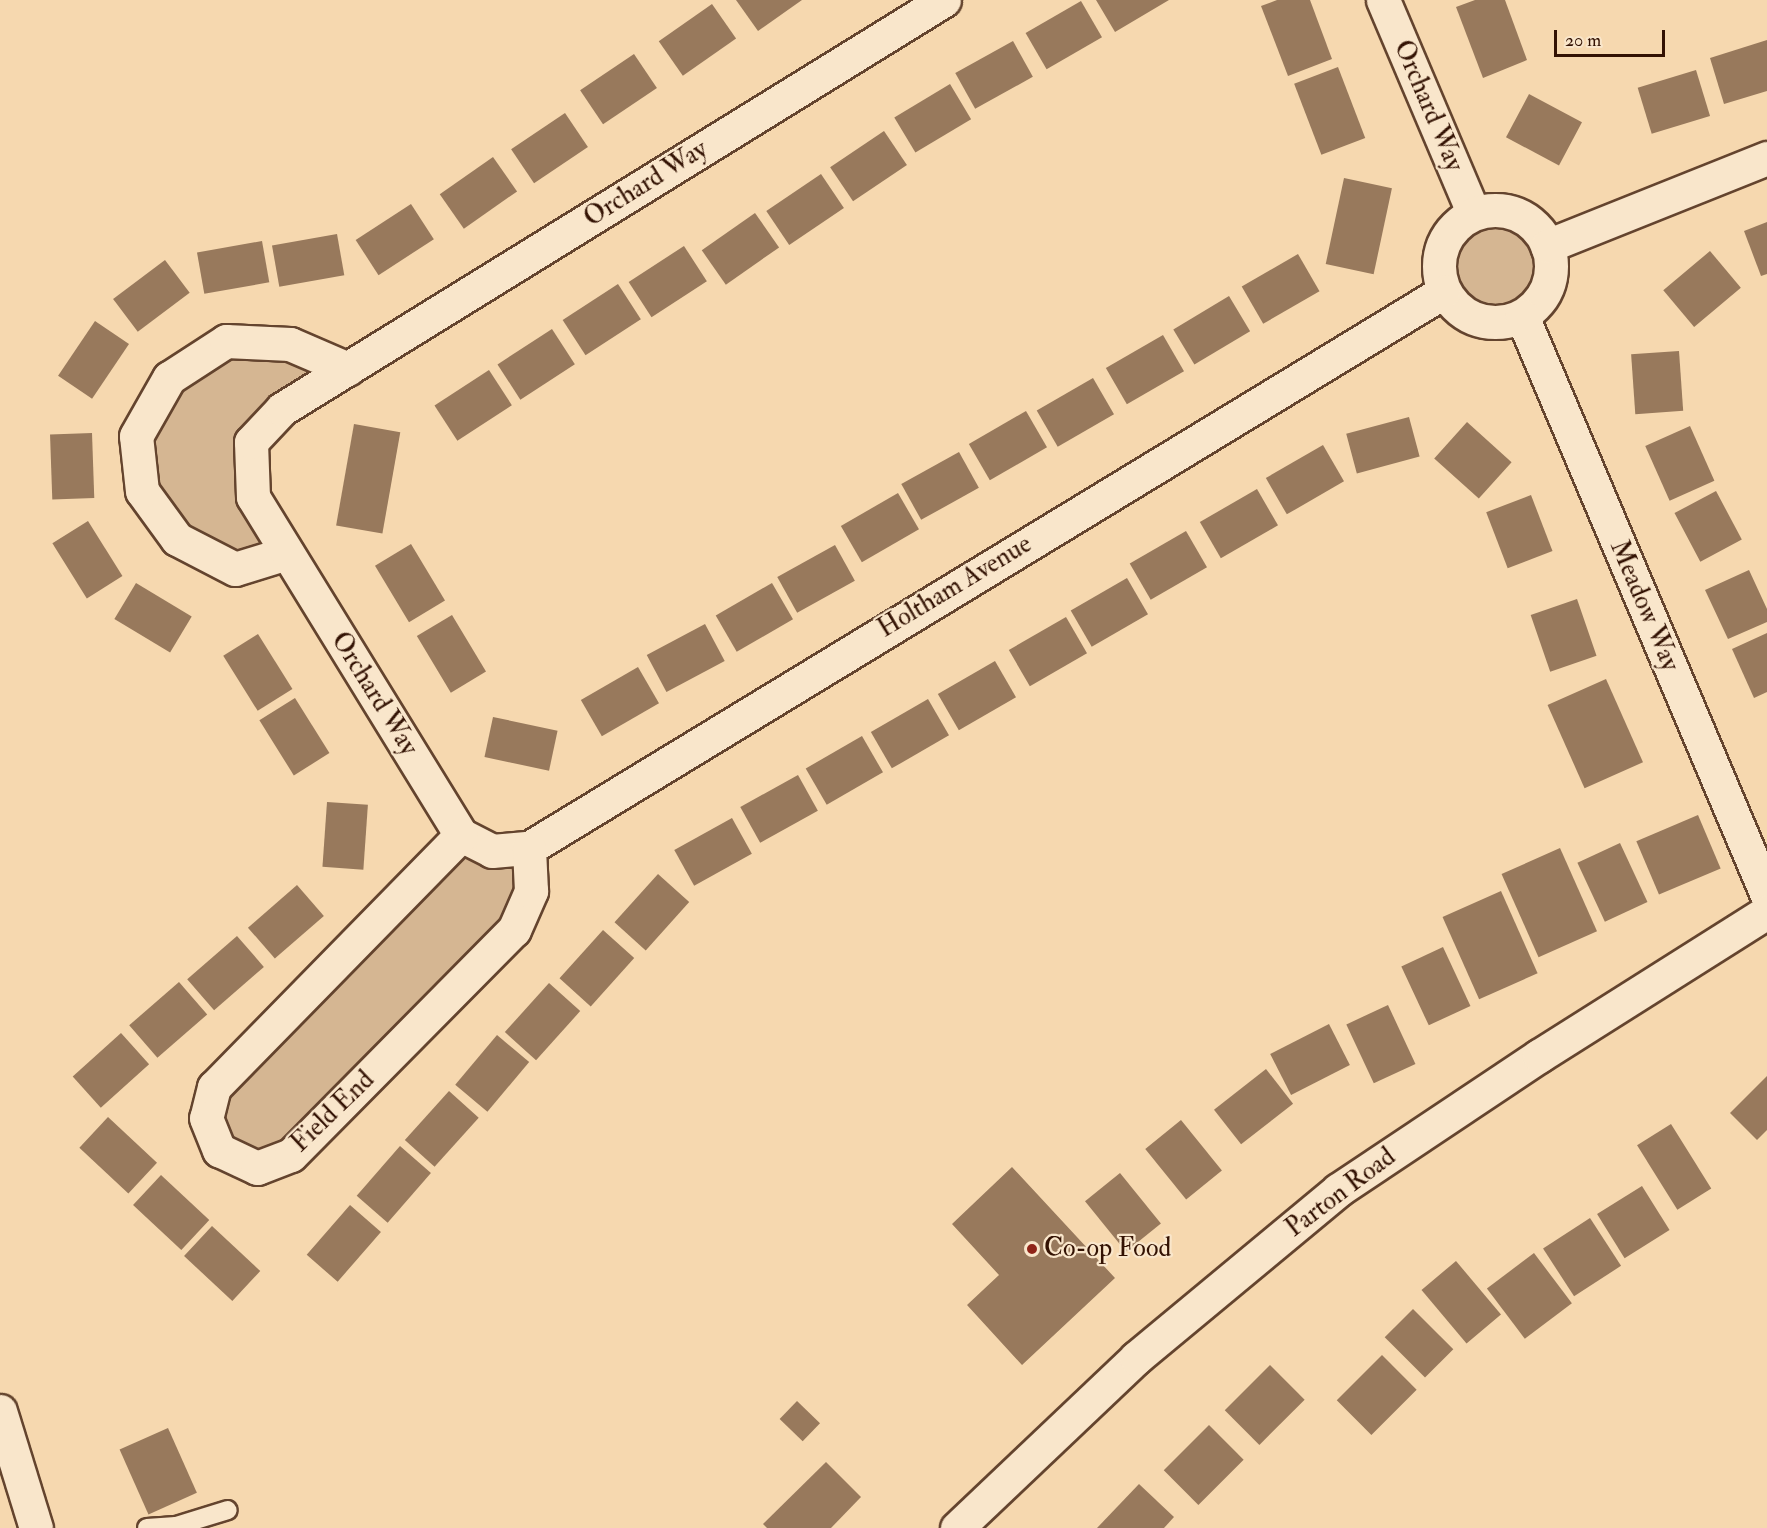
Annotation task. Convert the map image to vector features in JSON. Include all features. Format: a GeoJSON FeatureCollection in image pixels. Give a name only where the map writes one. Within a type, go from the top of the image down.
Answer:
{"type":"FeatureCollection","features":[{"type":"Feature","properties":{"kind":"street","name":"Orchard Way"},"geometry":{"type":"LineString","coordinates":[[461,835],[253,497],[251,442],[282,409],[944,0]]}},
{"type":"Feature","properties":{"kind":"street","name":"Orchard Way"},"geometry":{"type":"LineString","coordinates":[[1383,0],[1473,213]]}},
{"type":"Feature","properties":{"kind":"street"},"geometry":{"type":"LineString","coordinates":[[1547,246],[1767,158]]}},
{"type":"Feature","properties":{"kind":"street"},"geometry":{"type":"LineString","coordinates":[[1496,210],[1521,216],[1537,228],[1547,246],[1551,267],[1548,287],[1538,304],[1522,316],[1503,322],[1481,321],[1463,313],[1443,292],[1440,275],[1443,246],[1453,229],[1473,213],[1496,210]]}},
{"type":"Feature","properties":{"kind":"street","name":"Holtham Avenue"},"geometry":{"type":"LineString","coordinates":[[461,835],[492,851],[529,848],[1443,292]]}},
{"type":"Feature","properties":{"kind":"street","name":"Meadow Way"},"geometry":{"type":"LineString","coordinates":[[1522,316],[1767,895]]}},
{"type":"Feature","properties":{"kind":"street"},"geometry":{"type":"LineString","coordinates":[[287,553],[235,568],[177,539],[142,491],[136,436],[169,378],[226,341],[290,345],[348,369]]}},
{"type":"Feature","properties":{"kind":"street","name":"Field End"},"geometry":{"type":"LineString","coordinates":[[461,835],[213,1086],[206,1118],[219,1150],[257,1168],[291,1155],[514,930],[531,891],[529,848]]}},
{"type":"Feature","properties":{"kind":"street","name":"Parton Road"},"geometry":{"type":"LineString","coordinates":[[957,1528],[1136,1358],[1338,1190],[1539,1056],[1767,912]]}},
{"type":"Feature","properties":{"kind":"street"},"geometry":{"type":"LineString","coordinates":[[0,1412],[36,1528]]}},
{"type":"Feature","properties":{"kind":"lane"},"geometry":{"type":"LineString","coordinates":[[147,1528],[176,1526],[228,1510]]}},
{"type":"Feature","properties":{"kind":"shaded area"},"geometry":{"type":"Polygon","coordinates":[[[1496,226],[1511,229],[1523,238],[1532,250],[1535,265],[1532,280],[1523,292],[1511,301],[1496,304],[1481,301],[1469,292],[1460,280],[1457,265],[1460,250],[1469,238],[1481,229],[1496,226]]]}},
{"type":"Feature","properties":{"kind":"shaded area"},"geometry":{"type":"Polygon","coordinates":[[[226,341],[348,369],[251,442],[287,553],[235,569],[177,539],[136,436],[226,341]]]}},
{"type":"Feature","properties":{"kind":"shaded area"},"geometry":{"type":"Polygon","coordinates":[[[461,835],[529,848],[531,891],[291,1155],[219,1150],[214,1087],[461,835]]]}},
{"type":"Feature","properties":{"kind":"building"},"geometry":{"type":"Polygon","coordinates":[[[736,0],[802,0],[758,31],[736,0]]]}},
{"type":"Feature","properties":{"kind":"building"},"geometry":{"type":"Polygon","coordinates":[[[1096,0],[1169,0],[1115,32],[1096,0]]]}},
{"type":"Feature","properties":{"kind":"building"},"geometry":{"type":"Polygon","coordinates":[[[1277,0],[1310,0],[1332,59],[1288,76],[1261,6],[1277,0]]]}},
{"type":"Feature","properties":{"kind":"building"},"geometry":{"type":"Polygon","coordinates":[[[1475,0],[1505,0],[1527,60],[1483,78],[1456,7],[1475,0]]]}},
{"type":"Feature","properties":{"kind":"building"},"geometry":{"type":"Polygon","coordinates":[[[1081,1],[1102,37],[1047,69],[1026,33],[1081,1]]]}},
{"type":"Feature","properties":{"kind":"building"},"geometry":{"type":"Polygon","coordinates":[[[712,4],[736,38],[683,76],[659,41],[712,4]]]}},
{"type":"Feature","properties":{"kind":"building"},"geometry":{"type":"Polygon","coordinates":[[[1767,40],[1767,91],[1724,104],[1710,58],[1767,40]]]}},
{"type":"Feature","properties":{"kind":"building"},"geometry":{"type":"Polygon","coordinates":[[[1013,41],[1033,77],[975,109],[955,73],[1013,41]]]}},
{"type":"Feature","properties":{"kind":"building"},"geometry":{"type":"Polygon","coordinates":[[[634,54],[657,88],[603,124],[580,90],[634,54]]]}},
{"type":"Feature","properties":{"kind":"building"},"geometry":{"type":"Polygon","coordinates":[[[1338,67],[1365,138],[1321,155],[1294,84],[1338,67]]]}},
{"type":"Feature","properties":{"kind":"building"},"geometry":{"type":"Polygon","coordinates":[[[1696,70],[1710,116],[1652,134],[1638,88],[1696,70]]]}},
{"type":"Feature","properties":{"kind":"building"},"geometry":{"type":"Polygon","coordinates":[[[950,84],[971,119],[915,153],[894,117],[950,84]]]}},
{"type":"Feature","properties":{"kind":"building"},"geometry":{"type":"Polygon","coordinates":[[[1529,94],[1582,122],[1559,165],[1506,137],[1529,94]]]}},
{"type":"Feature","properties":{"kind":"building"},"geometry":{"type":"Polygon","coordinates":[[[565,113],[588,147],[534,183],[511,149],[565,113]]]}},
{"type":"Feature","properties":{"kind":"building"},"geometry":{"type":"Polygon","coordinates":[[[884,131],[907,165],[853,201],[830,167],[884,131]]]}},
{"type":"Feature","properties":{"kind":"building"},"geometry":{"type":"Polygon","coordinates":[[[493,157],[517,191],[464,229],[440,194],[493,157]]]}},
{"type":"Feature","properties":{"kind":"building"},"geometry":{"type":"Polygon","coordinates":[[[821,174],[844,208],[789,245],[766,211],[821,174]]]}},
{"type":"Feature","properties":{"kind":"building"},"geometry":{"type":"Polygon","coordinates":[[[1344,178],[1392,188],[1374,274],[1326,264],[1344,178]]]}},
{"type":"Feature","properties":{"kind":"building"},"geometry":{"type":"Polygon","coordinates":[[[411,204],[434,239],[379,275],[356,240],[411,204]]]}},
{"type":"Feature","properties":{"kind":"building"},"geometry":{"type":"Polygon","coordinates":[[[755,213],[779,247],[726,285],[702,250],[755,213]]]}},
{"type":"Feature","properties":{"kind":"building"},"geometry":{"type":"Polygon","coordinates":[[[1767,222],[1767,274],[1761,276],[1744,231],[1767,222]]]}},
{"type":"Feature","properties":{"kind":"building"},"geometry":{"type":"Polygon","coordinates":[[[337,234],[344,275],[279,287],[272,245],[337,234]]]}},
{"type":"Feature","properties":{"kind":"building"},"geometry":{"type":"Polygon","coordinates":[[[262,241],[269,282],[204,294],[197,252],[262,241]]]}},
{"type":"Feature","properties":{"kind":"building"},"geometry":{"type":"Polygon","coordinates":[[[684,246],[707,281],[652,317],[629,282],[684,246]]]}},
{"type":"Feature","properties":{"kind":"building"},"geometry":{"type":"Polygon","coordinates":[[[1710,251],[1741,288],[1694,327],[1663,290],[1710,251]]]}},
{"type":"Feature","properties":{"kind":"building"},"geometry":{"type":"Polygon","coordinates":[[[1298,254],[1320,291],[1263,324],[1242,286],[1298,254]]]}},
{"type":"Feature","properties":{"kind":"building"},"geometry":{"type":"Polygon","coordinates":[[[165,260],[190,293],[138,332],[113,299],[165,260]]]}},
{"type":"Feature","properties":{"kind":"building"},"geometry":{"type":"Polygon","coordinates":[[[618,284],[641,319],[586,355],[563,320],[618,284]]]}},
{"type":"Feature","properties":{"kind":"building"},"geometry":{"type":"Polygon","coordinates":[[[1229,296],[1250,331],[1194,365],[1173,329],[1229,296]]]}},
{"type":"Feature","properties":{"kind":"building"},"geometry":{"type":"Polygon","coordinates":[[[95,321],[129,344],[92,399],[58,376],[95,321]]]}},
{"type":"Feature","properties":{"kind":"building"},"geometry":{"type":"Polygon","coordinates":[[[552,329],[575,364],[520,400],[497,364],[552,329]]]}},
{"type":"Feature","properties":{"kind":"building"},"geometry":{"type":"Polygon","coordinates":[[[1163,335],[1184,371],[1127,404],[1106,368],[1163,335]]]}},
{"type":"Feature","properties":{"kind":"building"},"geometry":{"type":"Polygon","coordinates":[[[1679,351],[1683,411],[1635,414],[1631,354],[1679,351]]]}},
{"type":"Feature","properties":{"kind":"building"},"geometry":{"type":"Polygon","coordinates":[[[489,370],[512,405],[457,441],[434,405],[489,370]]]}},
{"type":"Feature","properties":{"kind":"building"},"geometry":{"type":"Polygon","coordinates":[[[1093,378],[1114,414],[1058,447],[1037,410],[1093,378]]]}},
{"type":"Feature","properties":{"kind":"building"},"geometry":{"type":"Polygon","coordinates":[[[1026,411],[1047,447],[990,480],[969,444],[1026,411]]]}},
{"type":"Feature","properties":{"kind":"building"},"geometry":{"type":"Polygon","coordinates":[[[1409,417],[1420,457],[1357,473],[1346,434],[1409,417]]]}},
{"type":"Feature","properties":{"kind":"building"},"geometry":{"type":"Polygon","coordinates":[[[1467,422],[1512,462],[1479,499],[1434,458],[1467,422]]]}},
{"type":"Feature","properties":{"kind":"building"},"geometry":{"type":"Polygon","coordinates":[[[354,424],[400,432],[382,534],[336,525],[354,424]]]}},
{"type":"Feature","properties":{"kind":"building"},"geometry":{"type":"Polygon","coordinates":[[[1690,426],[1714,481],[1670,501],[1645,446],[1690,426]]]}},
{"type":"Feature","properties":{"kind":"building"},"geometry":{"type":"Polygon","coordinates":[[[92,433],[94,498],[52,499],[50,434],[92,433]]]}},
{"type":"Feature","properties":{"kind":"building"},"geometry":{"type":"Polygon","coordinates":[[[1323,445],[1344,481],[1287,514],[1266,478],[1323,445]]]}},
{"type":"Feature","properties":{"kind":"building"},"geometry":{"type":"Polygon","coordinates":[[[959,452],[979,488],[921,520],[901,484],[959,452]]]}},
{"type":"Feature","properties":{"kind":"building"},"geometry":{"type":"Polygon","coordinates":[[[1257,489],[1278,525],[1221,558],[1200,522],[1257,489]]]}},
{"type":"Feature","properties":{"kind":"building"},"geometry":{"type":"Polygon","coordinates":[[[1716,491],[1742,540],[1700,562],[1675,513],[1716,491]]]}},
{"type":"Feature","properties":{"kind":"building"},"geometry":{"type":"Polygon","coordinates":[[[898,493],[919,529],[862,562],[841,526],[898,493]]]}},
{"type":"Feature","properties":{"kind":"building"},"geometry":{"type":"Polygon","coordinates":[[[1531,495],[1553,551],[1508,568],[1486,512],[1531,495]]]}},
{"type":"Feature","properties":{"kind":"building"},"geometry":{"type":"Polygon","coordinates":[[[88,521],[122,576],[87,598],[52,543],[88,521]]]}},
{"type":"Feature","properties":{"kind":"building"},"geometry":{"type":"Polygon","coordinates":[[[1186,531],[1207,567],[1151,600],[1130,564],[1186,531]]]}},
{"type":"Feature","properties":{"kind":"building"},"geometry":{"type":"Polygon","coordinates":[[[411,544],[445,601],[409,622],[375,566],[411,544]]]}},
{"type":"Feature","properties":{"kind":"building"},"geometry":{"type":"Polygon","coordinates":[[[835,545],[855,581],[797,613],[777,577],[835,545]]]}},
{"type":"Feature","properties":{"kind":"building"},"geometry":{"type":"Polygon","coordinates":[[[1749,570],[1767,609],[1767,622],[1728,639],[1705,590],[1749,570]]]}},
{"type":"Feature","properties":{"kind":"building"},"geometry":{"type":"Polygon","coordinates":[[[1127,578],[1148,614],[1092,647],[1071,610],[1127,578]]]}},
{"type":"Feature","properties":{"kind":"building"},"geometry":{"type":"Polygon","coordinates":[[[136,583],[192,616],[170,652],[114,619],[136,583]]]}},
{"type":"Feature","properties":{"kind":"building"},"geometry":{"type":"Polygon","coordinates":[[[772,583],[793,619],[737,652],[716,616],[772,583]]]}},
{"type":"Feature","properties":{"kind":"building"},"geometry":{"type":"Polygon","coordinates":[[[1577,599],[1597,656],[1550,672],[1531,615],[1577,599]]]}},
{"type":"Feature","properties":{"kind":"building"},"geometry":{"type":"Polygon","coordinates":[[[452,615],[486,672],[451,693],[417,636],[452,615]]]}},
{"type":"Feature","properties":{"kind":"building"},"geometry":{"type":"Polygon","coordinates":[[[1066,617],[1087,653],[1030,686],[1009,650],[1066,617]]]}},
{"type":"Feature","properties":{"kind":"building"},"geometry":{"type":"Polygon","coordinates":[[[705,624],[725,661],[666,692],[647,655],[705,624]]]}},
{"type":"Feature","properties":{"kind":"building"},"geometry":{"type":"Polygon","coordinates":[[[1767,633],[1767,692],[1754,698],[1732,649],[1767,633]]]}},
{"type":"Feature","properties":{"kind":"building"},"geometry":{"type":"Polygon","coordinates":[[[258,634],[292,689],[258,711],[223,656],[258,634]]]}},
{"type":"Feature","properties":{"kind":"building"},"geometry":{"type":"Polygon","coordinates":[[[995,661],[1016,697],[959,730],[938,694],[995,661]]]}},
{"type":"Feature","properties":{"kind":"building"},"geometry":{"type":"Polygon","coordinates":[[[638,667],[659,703],[602,736],[581,700],[638,667]]]}},
{"type":"Feature","properties":{"kind":"building"},"geometry":{"type":"Polygon","coordinates":[[[1606,679],[1643,762],[1585,788],[1548,705],[1606,679]]]}},
{"type":"Feature","properties":{"kind":"building"},"geometry":{"type":"Polygon","coordinates":[[[295,698],[329,753],[294,775],[259,720],[295,698]]]}},
{"type":"Feature","properties":{"kind":"building"},"geometry":{"type":"Polygon","coordinates":[[[928,699],[949,735],[892,768],[871,732],[928,699]]]}},
{"type":"Feature","properties":{"kind":"building"},"geometry":{"type":"Polygon","coordinates":[[[493,717],[558,731],[549,771],[484,757],[493,717]]]}},
{"type":"Feature","properties":{"kind":"building"},"geometry":{"type":"Polygon","coordinates":[[[862,736],[883,772],[827,805],[806,768],[862,736]]]}},
{"type":"Feature","properties":{"kind":"building"},"geometry":{"type":"Polygon","coordinates":[[[798,775],[818,811],[760,843],[740,807],[798,775]]]}},
{"type":"Feature","properties":{"kind":"building"},"geometry":{"type":"Polygon","coordinates":[[[327,802],[368,805],[363,870],[322,867],[327,802]]]}},
{"type":"Feature","properties":{"kind":"building"},"geometry":{"type":"Polygon","coordinates":[[[1698,815],[1721,868],[1659,895],[1636,841],[1698,815]]]}},
{"type":"Feature","properties":{"kind":"building"},"geometry":{"type":"Polygon","coordinates":[[[732,818],[752,854],[694,886],[674,850],[732,818]]]}},
{"type":"Feature","properties":{"kind":"building"},"geometry":{"type":"Polygon","coordinates":[[[1620,843],[1647,902],[1605,922],[1577,863],[1620,843]]]}},
{"type":"Feature","properties":{"kind":"building"},"geometry":{"type":"Polygon","coordinates":[[[1560,848],[1597,931],[1539,957],[1502,874],[1560,848]]]}},
{"type":"Feature","properties":{"kind":"building"},"geometry":{"type":"Polygon","coordinates":[[[658,874],[689,902],[646,950],[615,922],[658,874]]]}},
{"type":"Feature","properties":{"kind":"building"},"geometry":{"type":"Polygon","coordinates":[[[297,885],[324,916],[275,959],[248,928],[297,885]]]}},
{"type":"Feature","properties":{"kind":"building"},"geometry":{"type":"Polygon","coordinates":[[[1501,891],[1538,973],[1479,999],[1443,917],[1501,891]]]}},
{"type":"Feature","properties":{"kind":"building"},"geometry":{"type":"Polygon","coordinates":[[[603,930],[634,958],[591,1006],[560,978],[603,930]]]}},
{"type":"Feature","properties":{"kind":"building"},"geometry":{"type":"Polygon","coordinates":[[[237,936],[264,967],[214,1010],[187,979],[237,936]]]}},
{"type":"Feature","properties":{"kind":"building"},"geometry":{"type":"Polygon","coordinates":[[[1443,947],[1470,1006],[1429,1025],[1401,966],[1443,947]]]}},
{"type":"Feature","properties":{"kind":"building"},"geometry":{"type":"Polygon","coordinates":[[[179,982],[207,1014],[157,1058],[129,1025],[179,982]]]}},
{"type":"Feature","properties":{"kind":"building"},"geometry":{"type":"Polygon","coordinates":[[[549,983],[580,1011],[536,1060],[505,1032],[549,983]]]}},
{"type":"Feature","properties":{"kind":"building"},"geometry":{"type":"Polygon","coordinates":[[[1388,1005],[1415,1064],[1374,1083],[1346,1024],[1388,1005]]]}},
{"type":"Feature","properties":{"kind":"building"},"geometry":{"type":"Polygon","coordinates":[[[1329,1024],[1350,1065],[1291,1095],[1270,1054],[1329,1024]]]}},
{"type":"Feature","properties":{"kind":"building"},"geometry":{"type":"Polygon","coordinates":[[[121,1033],[149,1064],[101,1108],[73,1076],[121,1033]]]}},
{"type":"Feature","properties":{"kind":"building"},"geometry":{"type":"Polygon","coordinates":[[[497,1035],[529,1062],[487,1112],[455,1085],[497,1035]]]}},
{"type":"Feature","properties":{"kind":"building"},"geometry":{"type":"Polygon","coordinates":[[[1266,1069],[1293,1104],[1241,1144],[1214,1110],[1266,1069]]]}},
{"type":"Feature","properties":{"kind":"building"},"geometry":{"type":"Polygon","coordinates":[[[1767,1076],[1767,1130],[1757,1140],[1730,1113],[1767,1076]]]}},
{"type":"Feature","properties":{"kind":"building"},"geometry":{"type":"Polygon","coordinates":[[[449,1091],[479,1118],[435,1167],[405,1140],[449,1091]]]}},
{"type":"Feature","properties":{"kind":"building"},"geometry":{"type":"Polygon","coordinates":[[[108,1117],[157,1163],[128,1193],[79,1148],[108,1117]]]}},
{"type":"Feature","properties":{"kind":"building"},"geometry":{"type":"Polygon","coordinates":[[[1181,1120],[1222,1171],[1186,1199],[1145,1149],[1181,1120]]]}},
{"type":"Feature","properties":{"kind":"building"},"geometry":{"type":"Polygon","coordinates":[[[1671,1124],[1711,1188],[1677,1210],[1637,1145],[1671,1124]]]}},
{"type":"Feature","properties":{"kind":"building"},"geometry":{"type":"Polygon","coordinates":[[[400,1146],[431,1173],[388,1223],[357,1196],[400,1146]]]}},
{"type":"Feature","properties":{"kind":"building","name":"Co-op Food"},"geometry":{"type":"Polygon","coordinates":[[[1012,1167],[1115,1278],[1022,1365],[967,1305],[999,1275],[952,1224],[1012,1167]]]}},
{"type":"Feature","properties":{"kind":"building"},"geometry":{"type":"Polygon","coordinates":[[[1120,1173],[1161,1224],[1126,1252],[1085,1201],[1120,1173]]]}},
{"type":"Feature","properties":{"kind":"building"},"geometry":{"type":"Polygon","coordinates":[[[161,1175],[209,1220],[181,1250],[133,1205],[161,1175]]]}},
{"type":"Feature","properties":{"kind":"building"},"geometry":{"type":"Polygon","coordinates":[[[1642,1186],[1670,1230],[1625,1258],[1597,1214],[1642,1186]]]}},
{"type":"Feature","properties":{"kind":"building"},"geometry":{"type":"Polygon","coordinates":[[[350,1205],[381,1232],[338,1282],[307,1255],[350,1205]]]}},
{"type":"Feature","properties":{"kind":"building"},"geometry":{"type":"Polygon","coordinates":[[[1590,1218],[1621,1266],[1574,1296],[1543,1248],[1590,1218]]]}},
{"type":"Feature","properties":{"kind":"building"},"geometry":{"type":"Polygon","coordinates":[[[212,1226],[260,1271],[232,1301],[184,1256],[212,1226]]]}},
{"type":"Feature","properties":{"kind":"building"},"geometry":{"type":"Polygon","coordinates":[[[1534,1253],[1572,1303],[1525,1339],[1487,1289],[1534,1253]]]}},
{"type":"Feature","properties":{"kind":"building"},"geometry":{"type":"Polygon","coordinates":[[[1456,1261],[1501,1315],[1467,1344],[1422,1290],[1456,1261]]]}},
{"type":"Feature","properties":{"kind":"building"},"geometry":{"type":"Polygon","coordinates":[[[1413,1309],[1453,1349],[1425,1378],[1385,1337],[1413,1309]]]}},
{"type":"Feature","properties":{"kind":"building"},"geometry":{"type":"Polygon","coordinates":[[[1382,1355],[1417,1390],[1371,1435],[1337,1400],[1382,1355]]]}},
{"type":"Feature","properties":{"kind":"building"},"geometry":{"type":"Polygon","coordinates":[[[1270,1365],[1305,1400],[1259,1445],[1225,1410],[1270,1365]]]}},
{"type":"Feature","properties":{"kind":"building"},"geometry":{"type":"Polygon","coordinates":[[[797,1401],[820,1423],[803,1441],[780,1419],[797,1401]]]}},
{"type":"Feature","properties":{"kind":"building"},"geometry":{"type":"Polygon","coordinates":[[[1209,1425],[1244,1460],[1198,1505],[1164,1470],[1209,1425]]]}},
{"type":"Feature","properties":{"kind":"building"},"geometry":{"type":"Polygon","coordinates":[[[168,1428],[197,1493],[148,1514],[120,1450],[168,1428]]]}},
{"type":"Feature","properties":{"kind":"building"},"geometry":{"type":"Polygon","coordinates":[[[826,1462],[861,1497],[831,1528],[767,1528],[763,1524],[826,1462]]]}},
{"type":"Feature","properties":{"kind":"building"},"geometry":{"type":"Polygon","coordinates":[[[1139,1484],[1174,1517],[1164,1528],[1097,1528],[1139,1484]]]}},
{"type":"Feature","properties":{"kind":"place","name":"Co-op Food"},"geometry":{"type":"Point","coordinates":[1032,1249]}}]}
